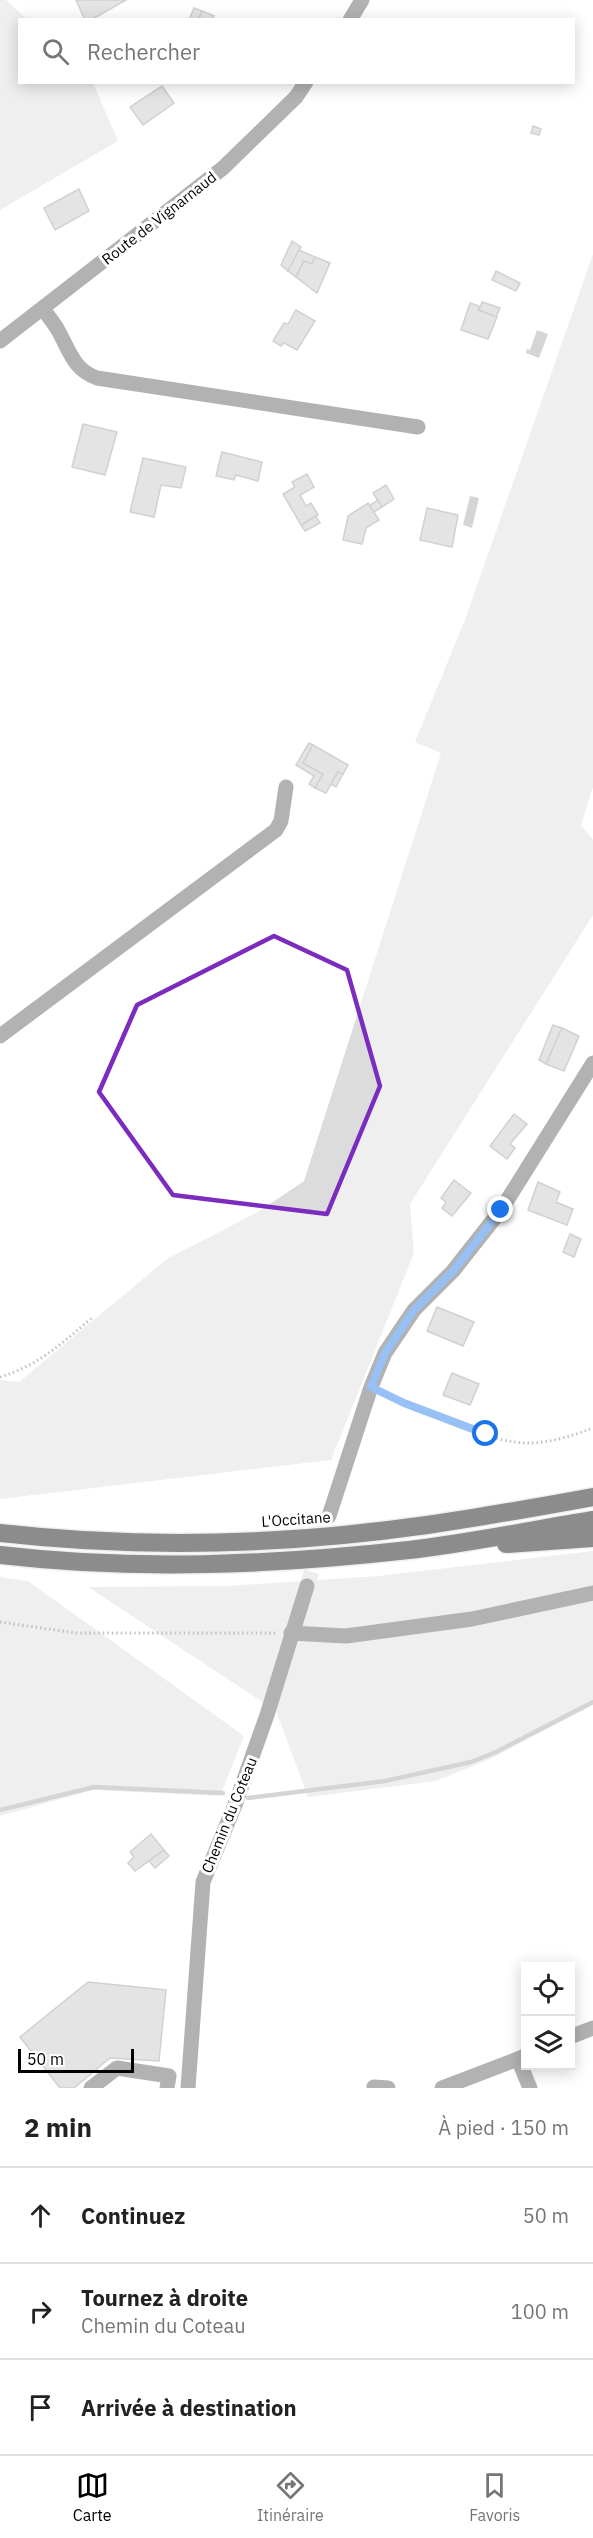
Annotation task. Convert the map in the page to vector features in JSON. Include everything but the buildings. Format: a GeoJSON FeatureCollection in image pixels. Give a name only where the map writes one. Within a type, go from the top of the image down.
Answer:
{"type":"FeatureCollection","features":[{"type":"Feature","properties":{"kind":"highway","name":"L'Occitane"},"geometry":{"type":"LineString","coordinates":[[0,1533],[86,1540],[237,1542],[426,1525],[593,1497]]}},
{"type":"Feature","properties":{"kind":"highway"},"geometry":{"type":"LineString","coordinates":[[432,1547],[593,1520]]}},
{"type":"Feature","properties":{"kind":"highway"},"geometry":{"type":"LineString","coordinates":[[0,1555],[159,1565],[237,1564],[432,1547],[561,1542],[593,1538]]}},
{"type":"Feature","properties":{"kind":"street"},"geometry":{"type":"LineString","coordinates":[[351,18],[362,0]]}},
{"type":"Feature","properties":{"kind":"street","name":"Route de Vignarnaud"},"geometry":{"type":"LineString","coordinates":[[0,341],[223,168],[296,97],[305,84]]}},
{"type":"Feature","properties":{"kind":"street"},"geometry":{"type":"LineString","coordinates":[[43,309],[59,332],[76,364],[86,374],[98,378],[417,427]]}},
{"type":"Feature","properties":{"kind":"street"},"geometry":{"type":"LineString","coordinates":[[0,1036],[276,830],[281,821],[286,787]]}},
{"type":"Feature","properties":{"kind":"street"},"geometry":{"type":"LineString","coordinates":[[329,1516],[371,1387],[394,1339],[414,1310],[453,1271],[501,1210],[593,1063]]}},
{"type":"Feature","properties":{"kind":"street","name":"Chemin du Coteau"},"geometry":{"type":"LineString","coordinates":[[188,2088],[203,1882],[235,1805],[267,1715],[307,1586]]}},
{"type":"Feature","properties":{"kind":"street"},"geometry":{"type":"LineString","coordinates":[[291,1633],[346,1636],[472,1619],[593,1593]]}},
{"type":"Feature","properties":{"kind":"street"},"geometry":{"type":"LineString","coordinates":[[575,2035],[593,2028]]}},
{"type":"Feature","properties":{"kind":"street"},"geometry":{"type":"LineString","coordinates":[[442,2088],[521,2058]]}},
{"type":"Feature","properties":{"kind":"street"},"geometry":{"type":"LineString","coordinates":[[91,2088],[117,2068],[169,2076],[167,2088]]}},
{"type":"Feature","properties":{"kind":"street"},"geometry":{"type":"LineString","coordinates":[[525,2070],[530,2088]]}},
{"type":"Feature","properties":{"kind":"street"},"geometry":{"type":"LineString","coordinates":[[374,2087],[388,2088]]}},
{"type":"Feature","properties":{"kind":"path"},"geometry":{"type":"LineString","coordinates":[[0,1377],[23,1370],[50,1353],[92,1318]]}},
{"type":"Feature","properties":{"kind":"path"},"geometry":{"type":"LineString","coordinates":[[371,1387],[459,1425],[516,1442],[552,1440],[593,1428]]}},
{"type":"Feature","properties":{"kind":"path"},"geometry":{"type":"LineString","coordinates":[[0,1622],[76,1633],[291,1633]]}},
{"type":"Feature","properties":{"kind":"highlighted area"},"geometry":{"type":"Polygon","coordinates":[[[274,936],[347,970],[380,1086],[327,1214],[173,1195],[99,1092],[137,1005],[274,936]]]}},
{"type":"Feature","properties":{"kind":"shaded area"},"geometry":{"type":"Polygon","coordinates":[[[0,0],[6,0],[26,18],[18,18],[18,84],[93,84],[118,141],[0,210],[0,0]]]}},
{"type":"Feature","properties":{"kind":"shaded area"},"geometry":{"type":"Polygon","coordinates":[[[593,254],[593,787],[581,825],[593,840],[593,915],[410,1204],[414,1253],[331,1460],[0,1499],[0,1380],[19,1382],[167,1259],[258,1212],[304,1181],[441,753],[415,742],[466,617],[593,254]]]}},
{"type":"Feature","properties":{"kind":"shaded area"},"geometry":{"type":"Polygon","coordinates":[[[537,330],[548,334],[539,358],[526,353],[527,349],[530,350],[537,330]]]}},
{"type":"Feature","properties":{"kind":"shaded area"},"geometry":{"type":"Polygon","coordinates":[[[470,496],[479,498],[472,528],[463,525],[470,496]]]}},
{"type":"Feature","properties":{"kind":"shaded area"},"geometry":{"type":"Polygon","coordinates":[[[593,1551],[593,1705],[490,1759],[436,1781],[308,1797],[276,1711],[88,1587],[227,1586],[378,1576],[593,1551]]]}},
{"type":"Feature","properties":{"kind":"shaded area"},"geometry":{"type":"Polygon","coordinates":[[[0,1577],[28,1581],[244,1736],[220,1796],[93,1790],[0,1816],[0,1577]]]}},
{"type":"Feature","properties":{"kind":"waterway"},"geometry":{"type":"LineString","coordinates":[[248,1798],[385,1781],[471,1762],[496,1752],[593,1702]]}},
{"type":"Feature","properties":{"kind":"waterway"},"geometry":{"type":"LineString","coordinates":[[0,1810],[94,1787],[223,1793]]}},
{"type":"Feature","properties":{"kind":"tunnel"},"geometry":{"type":"LineString","coordinates":[[307,1586],[329,1516]]}},
{"type":"Feature","properties":{"kind":"route"},"geometry":{"type":"LineString","coordinates":[[486,1434],[404,1403],[371,1387],[385,1353],[414,1310],[453,1271],[501,1210]]}}]}
